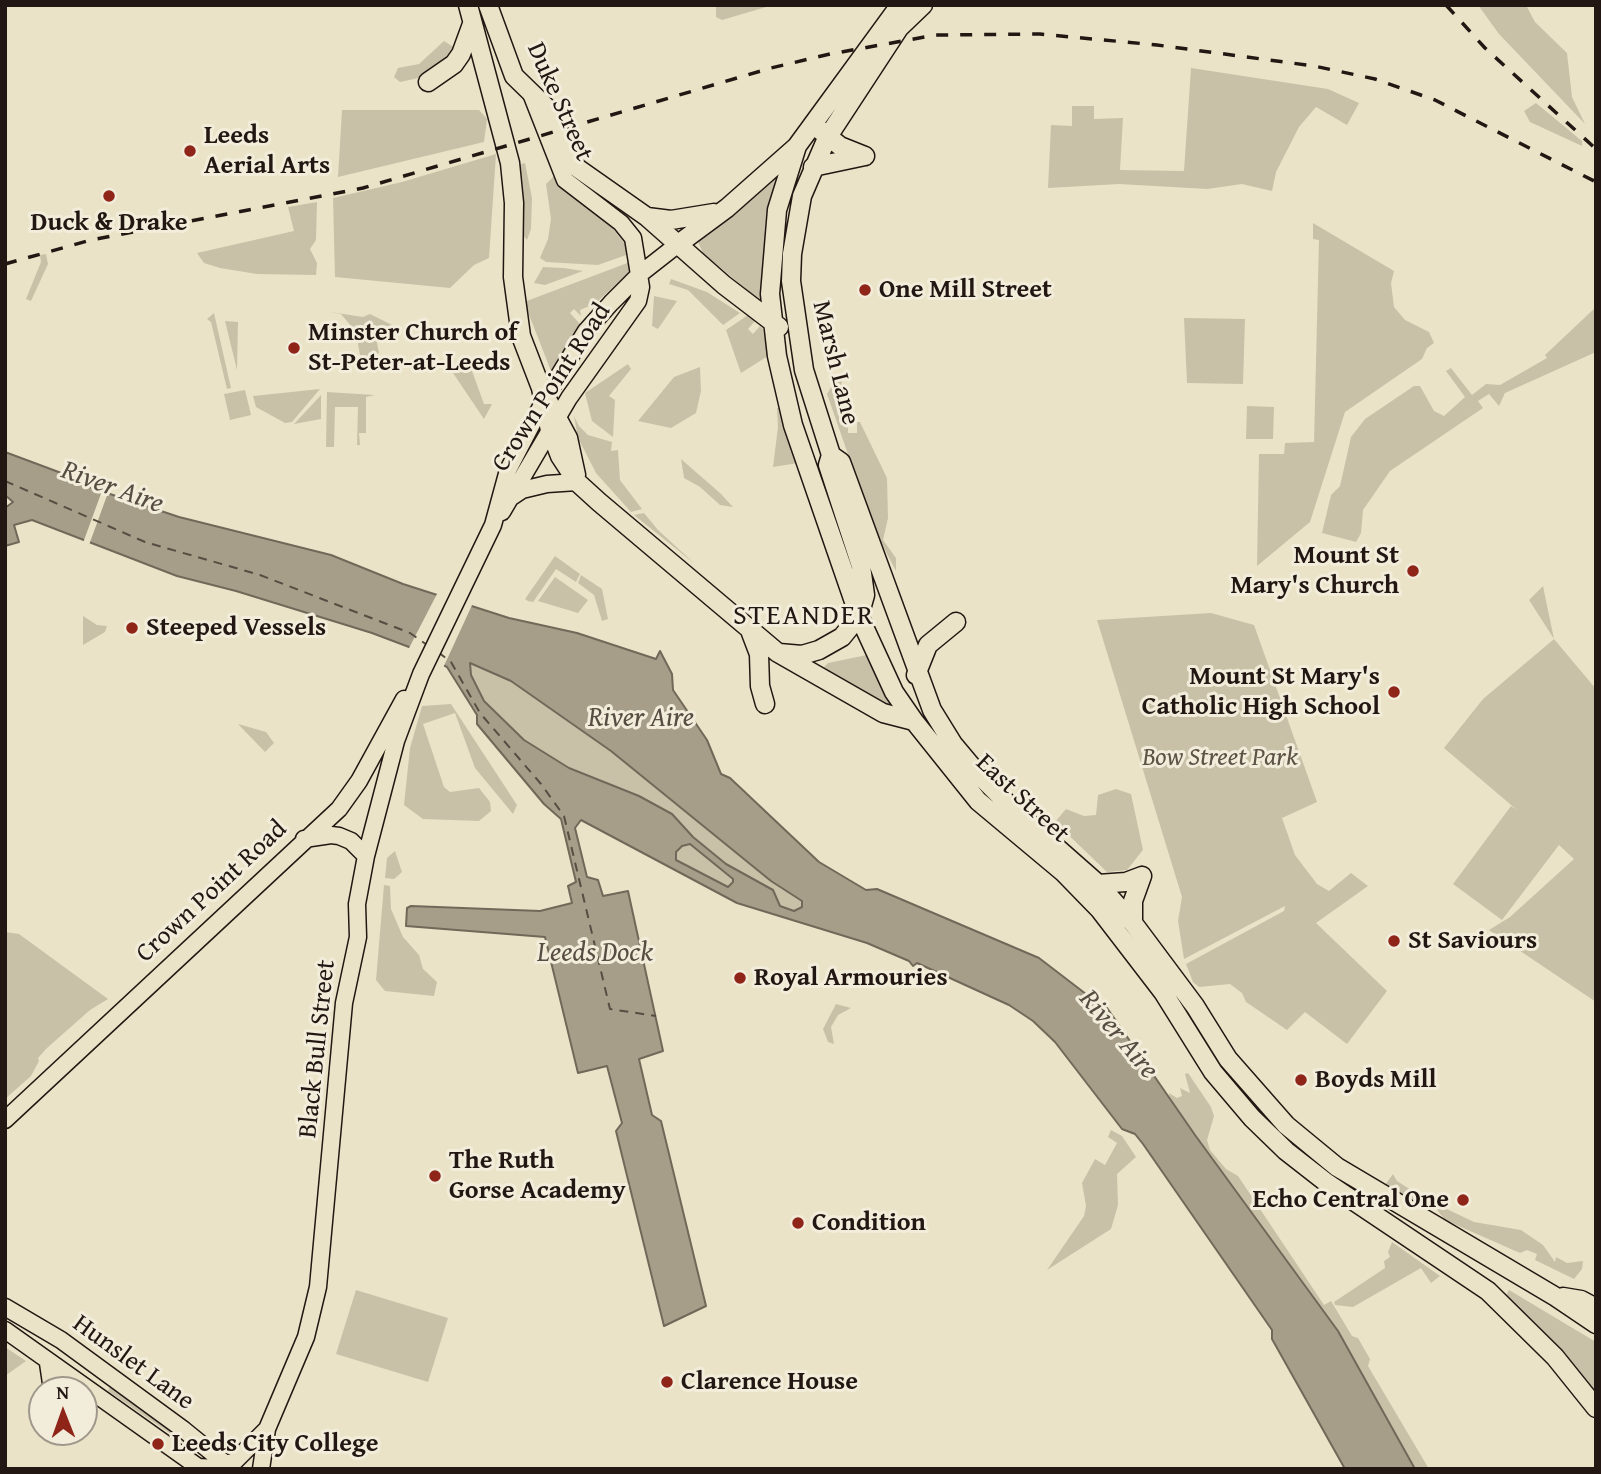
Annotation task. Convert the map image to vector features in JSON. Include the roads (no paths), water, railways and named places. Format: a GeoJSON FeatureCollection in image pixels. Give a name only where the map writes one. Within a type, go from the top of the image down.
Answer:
{"type":"FeatureCollection","features":[{"type":"Feature","properties":{"kind":"highway","name":"Duke Street"},"geometry":{"type":"LineString","coordinates":[[468,5],[490,78],[510,163],[514,203],[513,276],[521,336],[544,395]]}},
{"type":"Feature","properties":{"kind":"highway","name":"Duke Street"},"geometry":{"type":"LineString","coordinates":[[488,5],[514,76],[530,91]]}},
{"type":"Feature","properties":{"kind":"highway","name":"Marsh Lane"},"geometry":{"type":"LineString","coordinates":[[900,5],[797,146],[777,210],[771,249],[772,322],[793,425],[859,616],[894,692],[914,722]]}},
{"type":"Feature","properties":{"kind":"highway","name":"Marsh Lane"},"geometry":{"type":"LineString","coordinates":[[923,5],[899,29],[827,138],[813,167],[802,196],[792,254],[792,300],[799,341],[831,455],[841,462],[916,675],[932,710],[953,744]]}},
{"type":"Feature","properties":{"kind":"highway"},"geometry":{"type":"LineString","coordinates":[[428,82],[454,64],[461,54],[472,24]]}},
{"type":"Feature","properties":{"kind":"highway"},"geometry":{"type":"LineString","coordinates":[[530,91],[549,110],[565,155],[588,178],[647,217],[677,245],[799,341]]}},
{"type":"Feature","properties":{"kind":"highway"},"geometry":{"type":"LineString","coordinates":[[813,167],[865,156],[827,138],[816,120]]}},
{"type":"Feature","properties":{"kind":"highway"},"geometry":{"type":"LineString","coordinates":[[677,245],[727,208],[797,146]]}},
{"type":"Feature","properties":{"kind":"highway"},"geometry":{"type":"LineString","coordinates":[[647,217],[689,218],[727,208]]}},
{"type":"Feature","properties":{"kind":"highway"},"geometry":{"type":"LineString","coordinates":[[544,395],[554,424],[568,438],[576,482],[778,653],[883,713],[914,722]]}},
{"type":"Feature","properties":{"kind":"highway"},"geometry":{"type":"LineString","coordinates":[[778,653],[802,655],[824,649],[842,637],[859,616],[866,595],[828,465],[831,455]]}},
{"type":"Feature","properties":{"kind":"highway"},"geometry":{"type":"LineString","coordinates":[[916,675],[928,645],[956,622]]}},
{"type":"Feature","properties":{"kind":"highway"},"geometry":{"type":"LineString","coordinates":[[751,632],[759,654],[760,686],[765,704]]}},
{"type":"Feature","properties":{"kind":"highway","name":"East Street"},"geometry":{"type":"LineString","coordinates":[[914,722],[978,801],[1063,872],[1100,910],[1165,995],[1213,1072],[1252,1118],[1286,1152],[1327,1183],[1488,1291],[1555,1357],[1596,1408]]}},
{"type":"Feature","properties":{"kind":"highway","name":"East Street"},"geometry":{"type":"LineString","coordinates":[[953,744],[1014,810],[1098,884],[1133,923],[1195,1006],[1228,1059],[1262,1101],[1337,1167],[1556,1297]]}},
{"type":"Feature","properties":{"kind":"highway"},"geometry":{"type":"LineString","coordinates":[[1098,884],[1126,883],[1142,876],[1133,901],[1133,923]]}},
{"type":"Feature","properties":{"kind":"highway"},"geometry":{"type":"LineString","coordinates":[[1556,1297],[1569,1297],[1596,1308]]}},
{"type":"Feature","properties":{"kind":"highway"},"geometry":{"type":"LineString","coordinates":[[1556,1297],[1596,1324]]}},
{"type":"Feature","properties":{"kind":"main road","name":"Duke Street"},"geometry":{"type":"LineString","coordinates":[[530,91],[565,180],[585,198],[600,206],[633,238],[640,274]]}},
{"type":"Feature","properties":{"kind":"main road"},"geometry":{"type":"LineString","coordinates":[[565,155],[600,206]]}},
{"type":"Feature","properties":{"kind":"main road","name":"Crown Point Road"},"geometry":{"type":"LineString","coordinates":[[493,525],[508,470],[544,395],[586,331],[640,274],[677,245]]}},
{"type":"Feature","properties":{"kind":"main road","name":"Crown Point Road"},"geometry":{"type":"LineString","coordinates":[[5,1119],[339,809],[421,674],[493,525],[554,424],[638,301],[640,274]]}},
{"type":"Feature","properties":{"kind":"main road"},"geometry":{"type":"LineString","coordinates":[[510,498],[522,490],[547,484],[576,482]]}},
{"type":"Feature","properties":{"kind":"main road","name":"Black Bull Street"},"geometry":{"type":"LineString","coordinates":[[267,1429],[306,1337],[323,1260],[344,1003],[358,937],[357,904],[393,749],[421,674]]}},
{"type":"Feature","properties":{"kind":"main road"},"geometry":{"type":"LineString","coordinates":[[304,839],[339,836],[351,842],[366,856]]}},
{"type":"Feature","properties":{"kind":"main road","name":"Hunslet Lane"},"geometry":{"type":"LineString","coordinates":[[5,1307],[61,1340],[230,1467]]}},
{"type":"Feature","properties":{"kind":"main road","name":"Hunslet Lane"},"geometry":{"type":"LineString","coordinates":[[5,1330],[200,1468]]}},
{"type":"Feature","properties":{"kind":"main road"},"geometry":{"type":"LineString","coordinates":[[48,1363],[50,1376]]}},
{"type":"Feature","properties":{"kind":"main road"},"geometry":{"type":"LineString","coordinates":[[200,1468],[230,1467],[267,1429]]}},
{"type":"Feature","properties":{"kind":"main road"},"geometry":{"type":"LineString","coordinates":[[261,1469],[267,1429]]}},
{"type":"Feature","properties":{"kind":"water"},"geometry":{"type":"Polygon","coordinates":[[[5,452],[72,477],[77,483],[179,517],[331,555],[403,584],[509,618],[577,633],[656,659],[660,651],[672,674],[673,690],[707,740],[721,774],[730,778],[819,862],[866,890],[877,889],[1039,958],[1099,1004],[1105,1005],[1195,1135],[1338,1331],[1415,1469],[1345,1469],[1272,1339],[1272,1330],[1143,1144],[1135,1134],[1122,1129],[1055,1042],[1033,1021],[1009,1005],[917,963],[913,966],[909,961],[867,943],[737,903],[581,820],[575,828],[587,877],[598,880],[603,896],[628,891],[663,1051],[639,1059],[652,1115],[661,1121],[706,1306],[664,1326],[616,1131],[622,1123],[607,1066],[578,1073],[545,937],[406,926],[407,908],[411,906],[540,911],[572,903],[568,886],[576,882],[561,819],[544,804],[477,724],[477,715],[447,667],[409,647],[372,633],[236,591],[177,576],[32,520],[14,525],[19,542],[5,546],[5,508],[13,502],[5,495],[5,452]],[[470,663],[471,675],[484,701],[524,740],[569,768],[639,796],[672,814],[693,837],[726,864],[773,890],[780,906],[794,911],[802,907],[802,901],[771,881],[611,751],[511,681],[470,663]],[[690,844],[682,846],[676,852],[676,860],[728,887],[733,882],[733,879],[690,844]]]}},
{"type":"Feature","properties":{"kind":"railway"},"geometry":{"type":"LineString","coordinates":[[1446,5],[1485,48],[1596,149]]}},
{"type":"Feature","properties":{"kind":"railway"},"geometry":{"type":"LineString","coordinates":[[5,264],[91,240],[363,188],[771,68],[830,54],[936,35],[1040,34],[1157,45],[1314,66],[1375,79],[1435,100],[1596,182]]}},
{"type":"Feature","properties":{"kind":"place","name":"Leeds Aerial Arts"},"geometry":{"type":"Point","coordinates":[190,151]}},
{"type":"Feature","properties":{"kind":"place","name":"Duck & Drake"},"geometry":{"type":"Point","coordinates":[109,196]}},
{"type":"Feature","properties":{"kind":"place","name":"One Mill Street"},"geometry":{"type":"Point","coordinates":[865,290]}},
{"type":"Feature","properties":{"kind":"place","name":"Minster Church of St-Peter-at-Leeds"},"geometry":{"type":"Point","coordinates":[294,348]}},
{"type":"Feature","properties":{"kind":"place","name":"Mount St Mary's Church"},"geometry":{"type":"Point","coordinates":[1413,571]}},
{"type":"Feature","properties":{"kind":"place","name":"Steeped Vessels"},"geometry":{"type":"Point","coordinates":[132,628]}},
{"type":"Feature","properties":{"kind":"place","name":"Mount St Mary's Catholic High School"},"geometry":{"type":"Point","coordinates":[1394,692]}},
{"type":"Feature","properties":{"kind":"place","name":"St Saviours"},"geometry":{"type":"Point","coordinates":[1394,941]}},
{"type":"Feature","properties":{"kind":"place","name":"Royal Armouries"},"geometry":{"type":"Point","coordinates":[740,978]}},
{"type":"Feature","properties":{"kind":"place","name":"Boyds Mill"},"geometry":{"type":"Point","coordinates":[1301,1080]}},
{"type":"Feature","properties":{"kind":"place","name":"The Ruth Gorse Academy"},"geometry":{"type":"Point","coordinates":[435,1176]}},
{"type":"Feature","properties":{"kind":"place","name":"Echo Central One"},"geometry":{"type":"Point","coordinates":[1463,1200]}},
{"type":"Feature","properties":{"kind":"place","name":"Condition"},"geometry":{"type":"Point","coordinates":[798,1223]}},
{"type":"Feature","properties":{"kind":"place","name":"Clarence House"},"geometry":{"type":"Point","coordinates":[667,1382]}},
{"type":"Feature","properties":{"kind":"place","name":"Leeds City College"},"geometry":{"type":"Point","coordinates":[158,1444]}},
{"type":"Feature","properties":{"kind":"district","name":"STEANDER"},"geometry":{"type":"Point","coordinates":[804,617]}},
{"type":"Feature","properties":{"kind":"water label","name":"River Aire"},"geometry":{"type":"Point","coordinates":[112,488]}},
{"type":"Feature","properties":{"kind":"water label","name":"River Aire"},"geometry":{"type":"Point","coordinates":[641,719]}},
{"type":"Feature","properties":{"kind":"water label","name":"Leeds Dock"},"geometry":{"type":"Point","coordinates":[595,954]}},
{"type":"Feature","properties":{"kind":"water label","name":"River Aire"},"geometry":{"type":"Point","coordinates":[1118,1035]}},
{"type":"Feature","properties":{"kind":"park label","name":"Bow Street Park"},"geometry":{"type":"Point","coordinates":[1220,758]}}]}
